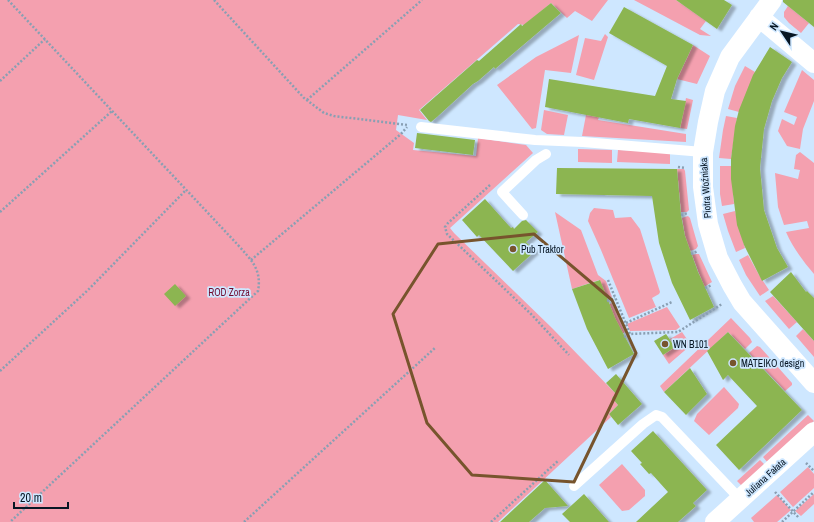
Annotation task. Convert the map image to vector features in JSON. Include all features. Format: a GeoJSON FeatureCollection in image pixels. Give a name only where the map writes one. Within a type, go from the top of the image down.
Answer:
{"type":"FeatureCollection","features":[{"type":"Feature","properties":{"kind":"street","name":"Piotra Woźniaka"},"geometry":{"type":"LineString","coordinates":[[772,0],[736,47],[725,67],[715,91],[703,152],[703,187],[708,224],[718,258],[742,302],[814,383]]}},
{"type":"Feature","properties":{"kind":"street"},"geometry":{"type":"LineString","coordinates":[[759,17],[814,63]]}},
{"type":"Feature","properties":{"kind":"street","name":"Juliana Fałata"},"geometry":{"type":"LineString","coordinates":[[715,522],[814,432]]}},
{"type":"Feature","properties":{"kind":"lane"},"geometry":{"type":"LineString","coordinates":[[421,127],[535,140],[583,142],[703,152]]}},
{"type":"Feature","properties":{"kind":"lane"},"geometry":{"type":"LineString","coordinates":[[523,215],[502,192],[536,160],[546,154]]}},
{"type":"Feature","properties":{"kind":"lane"},"geometry":{"type":"LineString","coordinates":[[574,486],[643,424],[656,415],[662,417],[740,499]]}},
{"type":"Feature","properties":{"kind":"path"},"geometry":{"type":"LineString","coordinates":[[8,0],[251,260],[260,280],[258,291],[10,522]]}},
{"type":"Feature","properties":{"kind":"path"},"geometry":{"type":"LineString","coordinates":[[214,0],[307,100],[324,113],[334,116],[421,127]]}},
{"type":"Feature","properties":{"kind":"path"},"geometry":{"type":"LineString","coordinates":[[307,100],[422,0]]}},
{"type":"Feature","properties":{"kind":"path"},"geometry":{"type":"LineString","coordinates":[[0,81],[45,39]]}},
{"type":"Feature","properties":{"kind":"path"},"geometry":{"type":"LineString","coordinates":[[0,212],[112,111]]}},
{"type":"Feature","properties":{"kind":"path"},"geometry":{"type":"LineString","coordinates":[[251,260],[402,134],[408,125]]}},
{"type":"Feature","properties":{"kind":"path"},"geometry":{"type":"LineString","coordinates":[[494,181],[448,222],[445,227],[447,234],[531,314],[569,355]]}},
{"type":"Feature","properties":{"kind":"path"},"geometry":{"type":"LineString","coordinates":[[0,371],[88,290],[186,190]]}},
{"type":"Feature","properties":{"kind":"path"},"geometry":{"type":"LineString","coordinates":[[608,280],[630,334]]}},
{"type":"Feature","properties":{"kind":"path"},"geometry":{"type":"LineString","coordinates":[[607,301],[615,298]]}},
{"type":"Feature","properties":{"kind":"path"},"geometry":{"type":"LineString","coordinates":[[626,323],[672,302]]}},
{"type":"Feature","properties":{"kind":"path"},"geometry":{"type":"LineString","coordinates":[[624,337],[630,334],[678,332],[726,302]]}},
{"type":"Feature","properties":{"kind":"path"},"geometry":{"type":"LineString","coordinates":[[244,522],[436,347]]}},
{"type":"Feature","properties":{"kind":"path"},"geometry":{"type":"LineString","coordinates":[[491,522],[559,460]]}},
{"type":"Feature","properties":{"kind":"path"},"geometry":{"type":"LineString","coordinates":[[805,461],[814,471]]}},
{"type":"Feature","properties":{"kind":"path"},"geometry":{"type":"LineString","coordinates":[[774,490],[799,518]]}},
{"type":"Feature","properties":{"kind":"path"},"geometry":{"type":"LineString","coordinates":[[782,522],[814,492]]}},
{"type":"Feature","properties":{"kind":"highlighted area"},"geometry":{"type":"Polygon","coordinates":[[[534,234],[612,300],[636,353],[574,482],[472,475],[427,423],[393,314],[438,244],[534,234]]]}},
{"type":"Feature","properties":{"kind":"green space","name":"ROD Zorza"},"geometry":{"type":"Polygon","coordinates":[[[0,0],[608,0],[592,21],[575,11],[567,18],[551,3],[524,25],[518,24],[419,110],[427,120],[398,115],[396,130],[414,143],[413,150],[476,156],[478,138],[526,145],[533,153],[450,228],[552,328],[616,394],[612,398],[618,405],[609,414],[611,417],[498,522],[0,522],[0,0]]]}},
{"type":"Feature","properties":{"kind":"green space"},"geometry":{"type":"Polygon","coordinates":[[[634,0],[676,0],[706,21],[700,29],[711,36],[700,35],[634,0]]]}},
{"type":"Feature","properties":{"kind":"green space"},"geometry":{"type":"Polygon","coordinates":[[[788,6],[809,23],[801,33],[784,17],[784,12],[788,6]]]}},
{"type":"Feature","properties":{"kind":"green space"},"geometry":{"type":"Polygon","coordinates":[[[605,34],[608,37],[594,80],[576,75],[585,38],[601,41],[605,34]]]}},
{"type":"Feature","properties":{"kind":"green space"},"geometry":{"type":"Polygon","coordinates":[[[579,35],[571,73],[545,70],[536,128],[532,129],[497,85],[536,57],[579,35]]]}},
{"type":"Feature","properties":{"kind":"green space"},"geometry":{"type":"Polygon","coordinates":[[[693,45],[710,56],[697,84],[677,79],[693,45]]]}},
{"type":"Feature","properties":{"kind":"green space"},"geometry":{"type":"Polygon","coordinates":[[[745,66],[755,72],[739,112],[728,109],[735,86],[745,66]]]}},
{"type":"Feature","properties":{"kind":"green space"},"geometry":{"type":"Polygon","coordinates":[[[802,70],[814,80],[814,101],[803,129],[800,149],[787,146],[778,131],[782,119],[794,125],[797,117],[784,112],[802,70]]]}},
{"type":"Feature","properties":{"kind":"green space"},"geometry":{"type":"Polygon","coordinates":[[[686,98],[693,100],[687,129],[680,128],[686,98]]]}},
{"type":"Feature","properties":{"kind":"green space"},"geometry":{"type":"Polygon","coordinates":[[[544,110],[568,115],[564,135],[547,134],[541,130],[544,110]]]}},
{"type":"Feature","properties":{"kind":"green space"},"geometry":{"type":"Polygon","coordinates":[[[586,115],[599,117],[598,120],[686,134],[686,142],[582,136],[586,115]]]}},
{"type":"Feature","properties":{"kind":"green space"},"geometry":{"type":"Polygon","coordinates":[[[726,116],[737,118],[731,159],[719,158],[726,116]]]}},
{"type":"Feature","properties":{"kind":"green space"},"geometry":{"type":"Polygon","coordinates":[[[578,149],[612,150],[612,163],[578,162],[578,149]]]}},
{"type":"Feature","properties":{"kind":"green space"},"geometry":{"type":"Polygon","coordinates":[[[618,150],[670,152],[670,164],[617,162],[618,150]]]}},
{"type":"Feature","properties":{"kind":"green space"},"geometry":{"type":"Polygon","coordinates":[[[800,152],[814,163],[814,274],[798,254],[786,232],[809,228],[807,221],[784,225],[778,207],[775,173],[798,179],[800,170],[794,169],[796,155],[800,152]]]}},
{"type":"Feature","properties":{"kind":"green space"},"geometry":{"type":"Polygon","coordinates":[[[720,166],[731,166],[734,204],[722,206],[720,194],[720,166]]]}},
{"type":"Feature","properties":{"kind":"green space"},"geometry":{"type":"Polygon","coordinates":[[[677,169],[684,169],[685,171],[689,210],[687,212],[681,212],[677,169]]]}},
{"type":"Feature","properties":{"kind":"green space"},"geometry":{"type":"Polygon","coordinates":[[[594,208],[613,210],[615,218],[631,217],[640,229],[660,292],[652,298],[656,307],[629,318],[588,221],[590,213],[594,208]]]}},
{"type":"Feature","properties":{"kind":"green space"},"geometry":{"type":"Polygon","coordinates":[[[735,211],[745,248],[736,252],[723,214],[735,211]]]}},
{"type":"Feature","properties":{"kind":"green space"},"geometry":{"type":"Polygon","coordinates":[[[555,212],[581,230],[598,275],[606,281],[612,297],[606,299],[599,280],[572,289],[555,212]]]}},
{"type":"Feature","properties":{"kind":"green space"},"geometry":{"type":"Polygon","coordinates":[[[688,216],[690,218],[698,246],[696,249],[690,251],[685,236],[682,218],[688,216]]]}},
{"type":"Feature","properties":{"kind":"green space"},"geometry":{"type":"Polygon","coordinates":[[[699,254],[712,282],[704,287],[692,255],[699,254]]]}},
{"type":"Feature","properties":{"kind":"green space"},"geometry":{"type":"Polygon","coordinates":[[[748,255],[769,290],[760,296],[746,275],[739,260],[748,255]]]}},
{"type":"Feature","properties":{"kind":"green space"},"geometry":{"type":"Polygon","coordinates":[[[773,296],[797,322],[789,329],[765,301],[773,296]]]}},
{"type":"Feature","properties":{"kind":"green space"},"geometry":{"type":"Polygon","coordinates":[[[612,303],[625,332],[622,334],[608,305],[612,303]]]}},
{"type":"Feature","properties":{"kind":"green space"},"geometry":{"type":"Polygon","coordinates":[[[667,307],[680,327],[676,330],[630,331],[627,324],[667,307]]]}},
{"type":"Feature","properties":{"kind":"green space"},"geometry":{"type":"Polygon","coordinates":[[[731,318],[752,342],[745,349],[728,332],[664,392],[660,386],[731,318]]]}},
{"type":"Feature","properties":{"kind":"green space"},"geometry":{"type":"Polygon","coordinates":[[[803,329],[814,341],[814,357],[796,336],[803,329]]]}},
{"type":"Feature","properties":{"kind":"green space"},"geometry":{"type":"Polygon","coordinates":[[[682,332],[691,345],[669,364],[663,355],[675,347],[670,339],[682,332]]]}},
{"type":"Feature","properties":{"kind":"green space"},"geometry":{"type":"Polygon","coordinates":[[[757,346],[760,347],[792,383],[792,385],[785,391],[749,353],[757,346]]]}},
{"type":"Feature","properties":{"kind":"green space"},"geometry":{"type":"Polygon","coordinates":[[[724,387],[739,404],[738,408],[709,435],[694,421],[697,414],[724,387]]]}},
{"type":"Feature","properties":{"kind":"green space"},"geometry":{"type":"Polygon","coordinates":[[[808,415],[814,421],[768,463],[763,457],[808,415]]]}},
{"type":"Feature","properties":{"kind":"green space"},"geometry":{"type":"Polygon","coordinates":[[[760,460],[765,465],[742,486],[737,481],[760,460]]]}},
{"type":"Feature","properties":{"kind":"green space"},"geometry":{"type":"Polygon","coordinates":[[[622,464],[645,490],[645,496],[629,510],[622,511],[599,485],[622,464]]]}},
{"type":"Feature","properties":{"kind":"green space"},"geometry":{"type":"Polygon","coordinates":[[[808,467],[814,474],[814,488],[793,507],[780,492],[808,467]]]}},
{"type":"Feature","properties":{"kind":"green space"},"geometry":{"type":"Polygon","coordinates":[[[814,494],[814,504],[801,516],[795,511],[814,494]]]}},
{"type":"Feature","properties":{"kind":"green space"},"geometry":{"type":"Polygon","coordinates":[[[777,495],[791,510],[777,522],[754,522],[751,518],[777,495]]]}},
{"type":"Feature","properties":{"kind":"building"},"geometry":{"type":"Polygon","coordinates":[[[676,0],[724,0],[732,5],[717,29],[676,0]]]}},
{"type":"Feature","properties":{"kind":"building"},"geometry":{"type":"Polygon","coordinates":[[[783,0],[814,0],[814,27],[783,2],[783,0]]]}},
{"type":"Feature","properties":{"kind":"building"},"geometry":{"type":"Polygon","coordinates":[[[551,3],[561,13],[495,69],[494,67],[473,84],[431,122],[429,121],[420,110],[521,24],[522,26],[551,3]]]}},
{"type":"Feature","properties":{"kind":"building"},"geometry":{"type":"Polygon","coordinates":[[[624,7],[693,45],[677,79],[671,99],[686,101],[680,128],[629,119],[628,123],[545,107],[549,79],[655,96],[667,66],[609,33],[624,7]]]}},
{"type":"Feature","properties":{"kind":"building"},"geometry":{"type":"Polygon","coordinates":[[[770,47],[792,62],[782,78],[772,101],[764,129],[760,168],[764,210],[777,248],[788,267],[762,281],[744,245],[737,225],[731,179],[731,159],[735,126],[739,110],[753,75],[770,47]]]}},
{"type":"Feature","properties":{"kind":"building"},"geometry":{"type":"Polygon","coordinates":[[[417,133],[475,140],[473,155],[415,148],[417,133]]]}},
{"type":"Feature","properties":{"kind":"building"},"geometry":{"type":"Polygon","coordinates":[[[557,168],[677,169],[681,215],[685,236],[698,272],[714,307],[690,320],[672,283],[659,243],[652,196],[556,194],[557,168]]]}},
{"type":"Feature","properties":{"kind":"building"},"geometry":{"type":"Polygon","coordinates":[[[485,199],[511,228],[513,227],[514,229],[522,221],[526,220],[538,232],[526,242],[535,251],[513,271],[479,235],[477,237],[462,220],[485,199]]]}},
{"type":"Feature","properties":{"kind":"building"},"geometry":{"type":"Polygon","coordinates":[[[791,272],[806,292],[807,291],[814,298],[814,341],[770,292],[791,272]]]}},
{"type":"Feature","properties":{"kind":"building"},"geometry":{"type":"Polygon","coordinates":[[[600,280],[615,318],[634,354],[608,369],[587,329],[572,289],[600,280]]]}},
{"type":"Feature","properties":{"kind":"building"},"geometry":{"type":"Polygon","coordinates":[[[175,284],[186,296],[175,306],[164,294],[175,284]]]}},
{"type":"Feature","properties":{"kind":"building"},"geometry":{"type":"Polygon","coordinates":[[[728,332],[802,410],[739,470],[716,445],[757,406],[728,375],[723,380],[707,351],[728,332]]]}},
{"type":"Feature","properties":{"kind":"building","name":"WN B101"},"geometry":{"type":"Polygon","coordinates":[[[666,334],[675,347],[663,355],[654,341],[666,334]]]}},
{"type":"Feature","properties":{"kind":"building"},"geometry":{"type":"Polygon","coordinates":[[[690,368],[707,394],[686,415],[664,392],[690,368]]]}},
{"type":"Feature","properties":{"kind":"building"},"geometry":{"type":"Polygon","coordinates":[[[616,374],[642,404],[618,425],[609,414],[618,405],[612,398],[616,394],[606,383],[616,374]]]}},
{"type":"Feature","properties":{"kind":"building"},"geometry":{"type":"Polygon","coordinates":[[[653,431],[707,490],[693,503],[696,506],[678,522],[636,522],[668,492],[651,473],[649,474],[640,464],[642,463],[631,451],[653,431]]]}},
{"type":"Feature","properties":{"kind":"building"},"geometry":{"type":"Polygon","coordinates":[[[545,480],[568,506],[545,508],[529,522],[500,522],[545,480]]]}},
{"type":"Feature","properties":{"kind":"building"},"geometry":{"type":"Polygon","coordinates":[[[584,494],[609,522],[570,522],[562,514],[584,494]]]}},
{"type":"Feature","properties":{"kind":"place","name":"Pub Traktor"},"geometry":{"type":"Point","coordinates":[513,249]}},
{"type":"Feature","properties":{"kind":"place","name":"WN B101"},"geometry":{"type":"Point","coordinates":[665,344]}},
{"type":"Feature","properties":{"kind":"place","name":"MATEIKO design"},"geometry":{"type":"Point","coordinates":[733,363]}}]}
